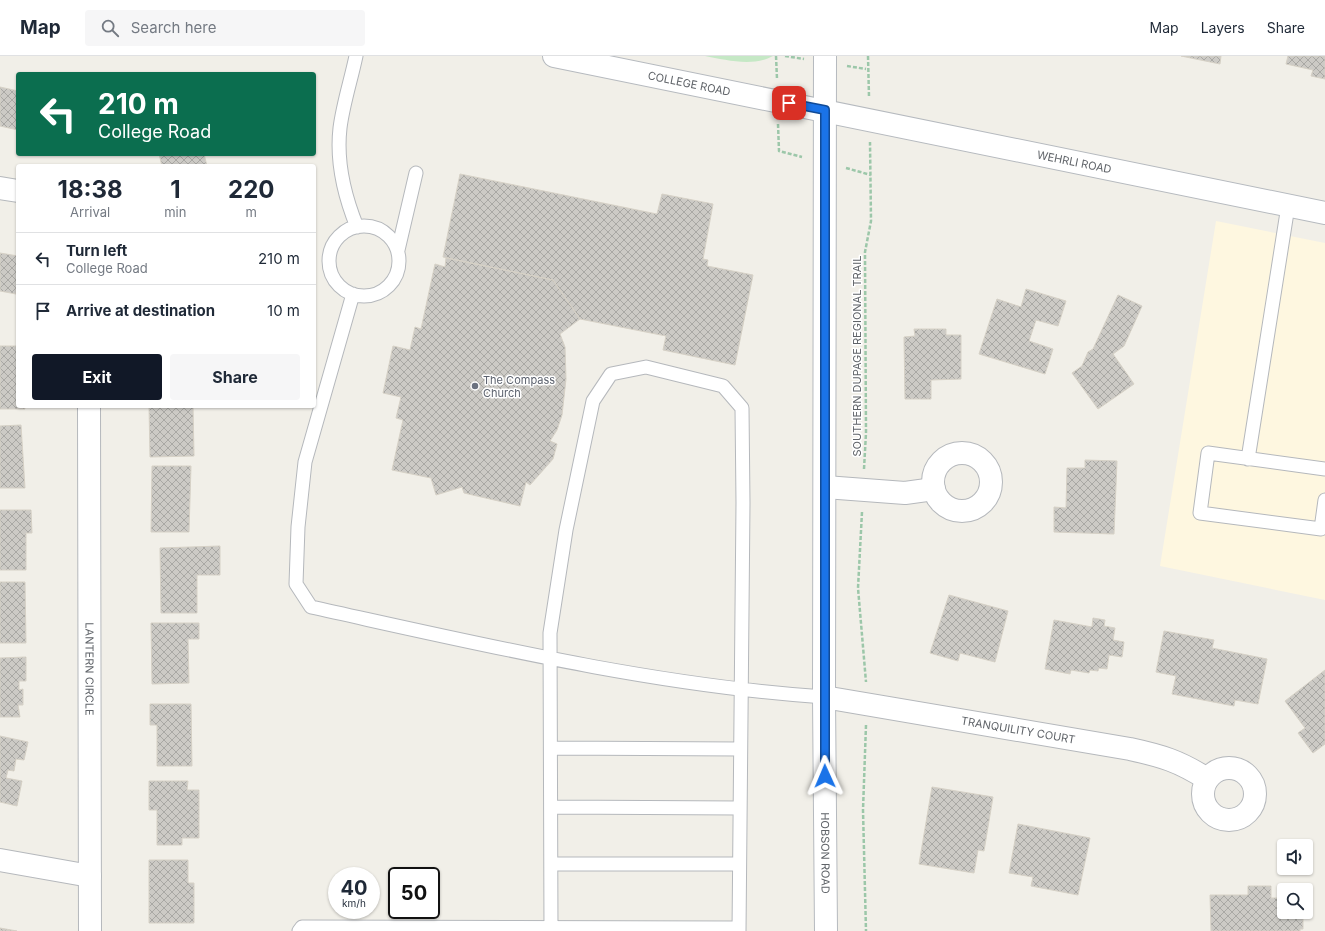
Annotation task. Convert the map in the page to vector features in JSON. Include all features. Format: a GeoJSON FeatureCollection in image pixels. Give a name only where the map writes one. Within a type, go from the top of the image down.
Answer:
{"type":"FeatureCollection","features":[{"type":"Feature","properties":{"kind":"main road","name":"COLLEGE ROAD"},"geometry":{"type":"LineString","coordinates":[[554,56],[825,110]]}},
{"type":"Feature","properties":{"kind":"main road","name":"HOBSON ROAD"},"geometry":{"type":"LineString","coordinates":[[825,56],[824,697],[826,931]]}},
{"type":"Feature","properties":{"kind":"main road","name":"WEHRLI ROAD"},"geometry":{"type":"LineString","coordinates":[[825,110],[1325,214]]}},
{"type":"Feature","properties":{"kind":"main road"},"geometry":{"type":"LineString","coordinates":[[0,188],[16,191]]}},
{"type":"Feature","properties":{"kind":"main road","name":"LANTERN CIRCLE"},"geometry":{"type":"LineString","coordinates":[[89,408],[90,931]]}},
{"type":"Feature","properties":{"kind":"main road"},"geometry":{"type":"LineString","coordinates":[[825,487],[905,492],[934,489]]}},
{"type":"Feature","properties":{"kind":"main road","name":"TRANQUILITY COURT"},"geometry":{"type":"LineString","coordinates":[[824,697],[1130,749],[1169,758],[1207,779]]}},
{"type":"Feature","properties":{"kind":"main road"},"geometry":{"type":"LineString","coordinates":[[0,860],[90,876]]}},
{"type":"Feature","properties":{"kind":"lane"},"geometry":{"type":"LineString","coordinates":[[356,56],[340,129],[340,169],[346,201],[357,227]]}},
{"type":"Feature","properties":{"kind":"lane"},"geometry":{"type":"LineString","coordinates":[[398,250],[392,239],[382,230],[370,226],[357,227],[341,235],[331,250],[329,259],[330,268],[335,280],[345,290],[352,294],[365,296],[378,293],[389,286],[396,275],[399,263],[398,250],[416,173]]}},
{"type":"Feature","properties":{"kind":"lane"},"geometry":{"type":"LineString","coordinates":[[1248,459],[1288,206]]}},
{"type":"Feature","properties":{"kind":"lane"},"geometry":{"type":"LineString","coordinates":[[352,294],[305,462],[298,527],[296,584],[311,607],[551,660],[740,690],[824,697]]}},
{"type":"Feature","properties":{"kind":"lane"},"geometry":{"type":"LineString","coordinates":[[299,931],[302,927],[551,929],[739,929],[740,690],[743,503],[742,408],[723,386],[646,367],[611,374],[593,402],[566,530],[550,633],[551,929]]}},
{"type":"Feature","properties":{"kind":"lane"},"geometry":{"type":"LineString","coordinates":[[1325,469],[1208,453],[1200,513],[1321,529],[1325,500]]}},
{"type":"Feature","properties":{"kind":"lane"},"geometry":{"type":"LineString","coordinates":[[551,748],[740,749]]}},
{"type":"Feature","properties":{"kind":"lane"},"geometry":{"type":"LineString","coordinates":[[551,807],[740,808]]}},
{"type":"Feature","properties":{"kind":"lane"},"geometry":{"type":"LineString","coordinates":[[551,864],[739,864]]}},
{"type":"Feature","properties":{"kind":"path"},"geometry":{"type":"LineString","coordinates":[[868,56],[868,73]]}},
{"type":"Feature","properties":{"kind":"path","name":"SOUTHERN DUPAGE REGIONAL TRAIL"},"geometry":{"type":"LineString","coordinates":[[864,467],[866,432],[865,252],[871,221],[871,174]]}},
{"type":"Feature","properties":{"kind":"path"},"geometry":{"type":"LineString","coordinates":[[861,518],[858,588],[867,689]]}},
{"type":"Feature","properties":{"kind":"path"},"geometry":{"type":"LineString","coordinates":[[866,731],[863,810],[866,931]]}},
{"type":"Feature","properties":{"kind":"shaded area"},"geometry":{"type":"Polygon","coordinates":[[[1216,221],[1325,243],[1325,600],[1160,566],[1216,221]]]}},
{"type":"Feature","properties":{"kind":"green space"},"geometry":{"type":"Polygon","coordinates":[[[705,56],[773,56],[757,61],[739,62],[705,56]]]}},
{"type":"Feature","properties":{"kind":"building"},"geometry":{"type":"Polygon","coordinates":[[[1181,56],[1221,56],[1220,64],[1181,56]]]}},
{"type":"Feature","properties":{"kind":"building"},"geometry":{"type":"Polygon","coordinates":[[[1288,56],[1325,56],[1325,79],[1311,76],[1313,70],[1286,64],[1288,56]]]}},
{"type":"Feature","properties":{"kind":"building"},"geometry":{"type":"Polygon","coordinates":[[[0,87],[16,91],[16,130],[0,126],[0,87]]]}},
{"type":"Feature","properties":{"kind":"building"},"geometry":{"type":"Polygon","coordinates":[[[160,156],[204,156],[206,164],[162,164],[160,156]]]}},
{"type":"Feature","properties":{"kind":"building"},"geometry":{"type":"Polygon","coordinates":[[[460,174],[657,214],[662,194],[713,204],[703,259],[708,260],[707,266],[753,275],[735,365],[663,350],[666,336],[580,319],[553,280],[443,257],[460,174]]]}},
{"type":"Feature","properties":{"kind":"building"},"geometry":{"type":"Polygon","coordinates":[[[0,253],[16,256],[16,294],[0,291],[0,253]]]}},
{"type":"Feature","properties":{"kind":"building","name":"The Compass Church"},"geometry":{"type":"Polygon","coordinates":[[[446,258],[553,280],[580,319],[560,334],[565,347],[566,379],[562,415],[557,430],[550,441],[557,444],[553,459],[530,485],[526,482],[520,506],[464,493],[462,487],[436,495],[431,478],[392,470],[403,420],[396,418],[401,397],[383,393],[393,346],[410,350],[415,327],[421,329],[435,264],[445,267],[446,258]]]}},
{"type":"Feature","properties":{"kind":"building"},"geometry":{"type":"Polygon","coordinates":[[[1026,289],[1066,301],[1058,326],[1036,320],[1029,341],[1053,349],[1045,374],[979,354],[997,299],[1021,307],[1026,289]]]}},
{"type":"Feature","properties":{"kind":"building"},"geometry":{"type":"Polygon","coordinates":[[[1118,295],[1142,306],[1124,346],[1113,354],[1134,384],[1098,409],[1072,373],[1082,366],[1088,352],[1093,349],[1118,295]]]}},
{"type":"Feature","properties":{"kind":"building"},"geometry":{"type":"Polygon","coordinates":[[[914,329],[946,329],[946,335],[961,335],[961,379],[931,380],[931,399],[905,399],[904,337],[915,336],[914,329]]]}},
{"type":"Feature","properties":{"kind":"building"},"geometry":{"type":"Polygon","coordinates":[[[0,346],[16,346],[16,408],[25,409],[0,409],[0,346]]]}},
{"type":"Feature","properties":{"kind":"building"},"geometry":{"type":"Polygon","coordinates":[[[149,408],[193,408],[194,456],[150,457],[149,408]]]}},
{"type":"Feature","properties":{"kind":"building"},"geometry":{"type":"Polygon","coordinates":[[[21,425],[25,488],[0,488],[0,426],[21,425]]]}},
{"type":"Feature","properties":{"kind":"building"},"geometry":{"type":"Polygon","coordinates":[[[1085,460],[1117,461],[1114,534],[1054,532],[1054,507],[1066,508],[1067,468],[1085,468],[1085,460]]]}},
{"type":"Feature","properties":{"kind":"building"},"geometry":{"type":"Polygon","coordinates":[[[152,466],[191,466],[189,532],[151,532],[152,466]]]}},
{"type":"Feature","properties":{"kind":"building"},"geometry":{"type":"Polygon","coordinates":[[[0,510],[31,510],[32,533],[26,533],[26,570],[0,570],[0,510]]]}},
{"type":"Feature","properties":{"kind":"building"},"geometry":{"type":"Polygon","coordinates":[[[220,546],[220,575],[197,575],[197,613],[161,613],[160,548],[220,546]]]}},
{"type":"Feature","properties":{"kind":"building"},"geometry":{"type":"Polygon","coordinates":[[[0,582],[25,582],[26,643],[0,643],[0,582]]]}},
{"type":"Feature","properties":{"kind":"building"},"geometry":{"type":"Polygon","coordinates":[[[949,595],[1008,611],[995,662],[960,653],[958,661],[930,653],[949,595]]]}},
{"type":"Feature","properties":{"kind":"building"},"geometry":{"type":"Polygon","coordinates":[[[1093,618],[1105,620],[1104,626],[1115,628],[1113,640],[1124,642],[1122,657],[1109,655],[1107,669],[1099,668],[1098,671],[1090,670],[1089,673],[1071,670],[1070,674],[1045,669],[1054,620],[1092,627],[1093,618]]]}},
{"type":"Feature","properties":{"kind":"building"},"geometry":{"type":"Polygon","coordinates":[[[151,623],[199,623],[199,639],[188,639],[189,683],[152,684],[151,623]]]}},
{"type":"Feature","properties":{"kind":"building"},"geometry":{"type":"Polygon","coordinates":[[[1164,631],[1214,640],[1212,648],[1267,659],[1258,704],[1235,700],[1234,706],[1172,694],[1176,676],[1156,672],[1164,631]]]}},
{"type":"Feature","properties":{"kind":"building"},"geometry":{"type":"Polygon","coordinates":[[[26,657],[26,681],[19,681],[19,690],[23,689],[23,705],[18,705],[20,717],[0,717],[0,658],[26,657]]]}},
{"type":"Feature","properties":{"kind":"building"},"geometry":{"type":"Polygon","coordinates":[[[1325,670],[1325,744],[1313,753],[1298,733],[1305,728],[1285,701],[1325,670]]]}},
{"type":"Feature","properties":{"kind":"building"},"geometry":{"type":"Polygon","coordinates":[[[150,704],[191,704],[192,766],[157,766],[157,725],[150,725],[150,704]]]}},
{"type":"Feature","properties":{"kind":"building"},"geometry":{"type":"Polygon","coordinates":[[[0,736],[28,742],[24,760],[16,759],[14,771],[8,770],[6,778],[22,781],[17,806],[0,802],[0,736]]]}},
{"type":"Feature","properties":{"kind":"building"},"geometry":{"type":"Polygon","coordinates":[[[149,781],[188,781],[187,790],[199,790],[199,838],[182,838],[182,845],[157,845],[157,810],[149,810],[149,781]]]}},
{"type":"Feature","properties":{"kind":"building"},"geometry":{"type":"Polygon","coordinates":[[[932,787],[993,797],[984,851],[978,850],[974,873],[919,864],[932,787]]]}},
{"type":"Feature","properties":{"kind":"building"},"geometry":{"type":"Polygon","coordinates":[[[1018,824],[1090,838],[1078,895],[1031,886],[1033,877],[1009,873],[1018,824]]]}},
{"type":"Feature","properties":{"kind":"building"},"geometry":{"type":"Polygon","coordinates":[[[149,860],[188,860],[188,883],[194,883],[194,923],[149,923],[149,860]]]}},
{"type":"Feature","properties":{"kind":"building"},"geometry":{"type":"Polygon","coordinates":[[[1248,886],[1271,886],[1271,898],[1277,898],[1277,919],[1303,919],[1303,929],[1300,929],[1300,931],[1211,931],[1210,895],[1248,895],[1248,886]]]}},
{"type":"Feature","properties":{"kind":"building"},"geometry":{"type":"Polygon","coordinates":[[[0,928],[17,931],[0,931],[0,928]]]}},
{"type":"Feature","properties":{"kind":"place","name":"The Compass Church"},"geometry":{"type":"Point","coordinates":[475,386]}},
{"type":"Feature","properties":{"kind":"route"},"geometry":{"type":"LineString","coordinates":[[789,103],[825,110],[825,776]]}}]}
